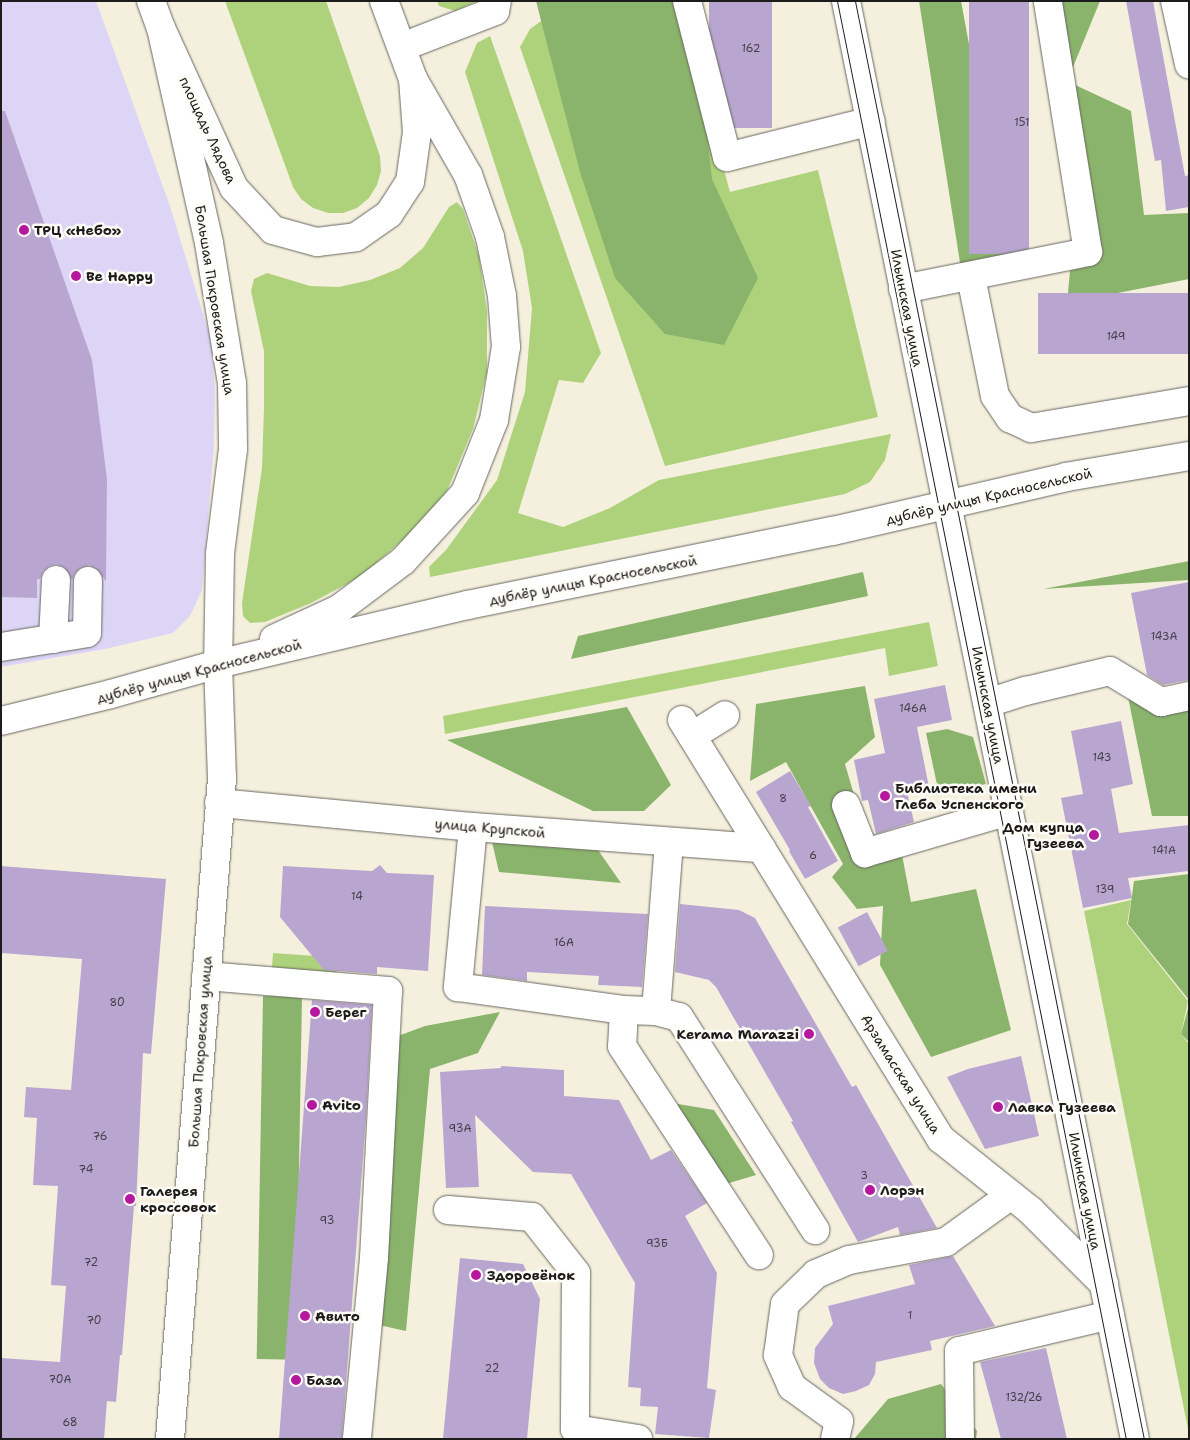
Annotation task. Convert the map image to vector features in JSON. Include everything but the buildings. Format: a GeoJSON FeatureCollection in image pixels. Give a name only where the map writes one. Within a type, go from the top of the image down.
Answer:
{"type":"FeatureCollection","features":[{"type":"Feature","properties":{"kind":"main road","name":"площадь Лядова"},"geometry":{"type":"LineString","coordinates":[[151,1],[160,28],[234,188],[273,230],[317,242],[356,237],[389,214],[410,182],[417,132],[413,79],[384,1]]}},
{"type":"Feature","properties":{"kind":"main road"},"geometry":{"type":"LineString","coordinates":[[402,47],[495,11],[497,1]]}},
{"type":"Feature","properties":{"kind":"main road"},"geometry":{"type":"LineString","coordinates":[[687,1],[727,157],[871,121]]}},
{"type":"Feature","properties":{"kind":"main road","name":"Ильинская улица"},"geometry":{"type":"LineString","coordinates":[[846,1],[1135,1439]]}},
{"type":"Feature","properties":{"kind":"main road"},"geometry":{"type":"LineString","coordinates":[[904,289],[1088,252],[1048,1]]}},
{"type":"Feature","properties":{"kind":"main road"},"geometry":{"type":"LineString","coordinates":[[1175,1],[1189,64]]}},
{"type":"Feature","properties":{"kind":"main road","name":"Большая Покровская улица"},"geometry":{"type":"LineString","coordinates":[[160,28],[209,244],[232,383],[233,448],[220,554],[218,664],[222,778],[170,1439]]}},
{"type":"Feature","properties":{"kind":"main road"},"geometry":{"type":"LineString","coordinates":[[218,664],[339,609],[403,561],[465,493],[494,420],[506,347],[502,296],[490,237],[468,175],[413,79]]}},
{"type":"Feature","properties":{"kind":"main road"},"geometry":{"type":"LineString","coordinates":[[971,276],[995,396],[1010,418],[1031,428],[1189,401]]}},
{"type":"Feature","properties":{"kind":"main road","name":"дублёр улицы Красносельской"},"geometry":{"type":"LineString","coordinates":[[1,721],[111,694],[218,664],[468,605],[824,533],[1066,477],[1189,456]]}},
{"type":"Feature","properties":{"kind":"main road"},"geometry":{"type":"LineString","coordinates":[[53,639],[56,580]]}},
{"type":"Feature","properties":{"kind":"main road"},"geometry":{"type":"LineString","coordinates":[[1,647],[86,633],[88,580]]}},
{"type":"Feature","properties":{"kind":"main road"},"geometry":{"type":"LineString","coordinates":[[988,703],[1026,691],[1110,671],[1161,702],[1189,696]]}},
{"type":"Feature","properties":{"kind":"main road","name":"Арзамасская улица"},"geometry":{"type":"LineString","coordinates":[[725,715],[687,728],[941,1139],[1030,1210],[1104,1284]]}},
{"type":"Feature","properties":{"kind":"main road","name":"улица Крупской"},"geometry":{"type":"LineString","coordinates":[[219,804],[473,827],[761,848]]}},
{"type":"Feature","properties":{"kind":"main road"},"geometry":{"type":"LineString","coordinates":[[846,805],[864,853],[1009,811]]}},
{"type":"Feature","properties":{"kind":"main road"},"geometry":{"type":"LineString","coordinates":[[473,827],[458,986],[624,1010],[656,1012],[679,1017],[815,1230]]}},
{"type":"Feature","properties":{"kind":"main road"},"geometry":{"type":"LineString","coordinates":[[656,1012],[669,842]]}},
{"type":"Feature","properties":{"kind":"main road"},"geometry":{"type":"LineString","coordinates":[[206,976],[388,991],[374,1258],[357,1439]]}},
{"type":"Feature","properties":{"kind":"main road"},"geometry":{"type":"LineString","coordinates":[[624,1010],[622,1046],[758,1255]]}},
{"type":"Feature","properties":{"kind":"main road"},"geometry":{"type":"LineString","coordinates":[[834,1439],[838,1421],[792,1387],[778,1355],[785,1304],[816,1274],[849,1260],[946,1242],[1011,1195]]}},
{"type":"Feature","properties":{"kind":"main road"},"geometry":{"type":"LineString","coordinates":[[448,1210],[532,1217],[576,1273],[576,1429],[638,1439]]}},
{"type":"Feature","properties":{"kind":"main road"},"geometry":{"type":"LineString","coordinates":[[960,1439],[959,1351],[1110,1315]]}},
{"type":"Feature","properties":{"kind":"shaded area"},"geometry":{"type":"Polygon","coordinates":[[[1,1],[96,1],[170,206],[211,340],[215,390],[214,447],[202,590],[190,616],[173,633],[105,649],[1,667],[1,1]]]}},
{"type":"Feature","properties":{"kind":"green space"},"geometry":{"type":"Polygon","coordinates":[[[225,1],[326,1],[380,156],[381,171],[377,185],[369,198],[357,208],[343,213],[328,213],[313,208],[301,199],[293,187],[225,1]]]}},
{"type":"Feature","properties":{"kind":"green space"},"geometry":{"type":"Polygon","coordinates":[[[437,1],[477,1],[455,11],[439,6],[437,1]]]}},
{"type":"Feature","properties":{"kind":"green space"},"geometry":{"type":"Polygon","coordinates":[[[536,1],[692,1],[712,179],[758,278],[724,345],[665,334],[615,278],[580,172],[536,1]]]}},
{"type":"Feature","properties":{"kind":"green space"},"geometry":{"type":"Polygon","coordinates":[[[678,1],[730,192],[818,170],[878,417],[665,466],[520,47],[530,29],[544,19],[678,1]]]}},
{"type":"Feature","properties":{"kind":"green space"},"geometry":{"type":"Polygon","coordinates":[[[919,1],[961,1],[1012,278],[961,269],[919,1]]]}},
{"type":"Feature","properties":{"kind":"green space"},"geometry":{"type":"Polygon","coordinates":[[[1049,1],[1100,1],[1071,72],[1049,1]]]}},
{"type":"Feature","properties":{"kind":"green space"},"geometry":{"type":"Polygon","coordinates":[[[490,36],[601,353],[583,383],[559,380],[518,513],[563,527],[610,508],[659,480],[891,434],[885,460],[870,482],[845,494],[430,577],[429,567],[446,550],[497,480],[525,392],[532,308],[523,251],[465,72],[477,43],[490,36]]]}},
{"type":"Feature","properties":{"kind":"green space"},"geometry":{"type":"Polygon","coordinates":[[[1073,84],[1131,111],[1144,215],[1189,213],[1189,279],[1067,303],[1070,271],[1088,252],[1073,84]]]}},
{"type":"Feature","properties":{"kind":"green space"},"geometry":{"type":"Polygon","coordinates":[[[457,202],[463,209],[479,256],[487,311],[487,372],[473,429],[447,491],[413,531],[360,577],[311,603],[265,622],[250,623],[243,616],[242,603],[262,468],[264,408],[264,351],[251,291],[254,279],[267,273],[310,286],[339,287],[370,280],[400,268],[423,248],[449,207],[457,202]]]}},
{"type":"Feature","properties":{"kind":"green space"},"geometry":{"type":"Polygon","coordinates":[[[1189,561],[1189,580],[1043,589],[1189,561]]]}},
{"type":"Feature","properties":{"kind":"green space"},"geometry":{"type":"Polygon","coordinates":[[[863,572],[868,596],[571,659],[578,636],[863,572]]]}},
{"type":"Feature","properties":{"kind":"green space"},"geometry":{"type":"Polygon","coordinates":[[[929,622],[938,666],[889,676],[885,648],[445,734],[443,716],[929,622]]]}},
{"type":"Feature","properties":{"kind":"green space"},"geometry":{"type":"Polygon","coordinates":[[[1189,685],[1189,816],[1152,816],[1128,697],[1189,685]]]}},
{"type":"Feature","properties":{"kind":"green space"},"geometry":{"type":"Polygon","coordinates":[[[865,686],[875,737],[845,764],[869,846],[900,844],[911,902],[976,889],[1011,1030],[931,1057],[880,965],[883,906],[857,909],[832,877],[843,864],[786,762],[750,781],[756,704],[865,686]]]}},
{"type":"Feature","properties":{"kind":"green space"},"geometry":{"type":"Polygon","coordinates":[[[627,707],[671,785],[644,811],[593,811],[447,740],[627,707]]]}},
{"type":"Feature","properties":{"kind":"green space"},"geometry":{"type":"Polygon","coordinates":[[[947,729],[973,737],[986,784],[939,794],[926,733],[947,729]]]}},
{"type":"Feature","properties":{"kind":"green space"},"geometry":{"type":"Polygon","coordinates":[[[492,842],[598,850],[621,883],[499,872],[492,842]]]}},
{"type":"Feature","properties":{"kind":"green space"},"geometry":{"type":"Polygon","coordinates":[[[1189,874],[1189,1000],[1128,924],[1134,881],[1189,874]]]}},
{"type":"Feature","properties":{"kind":"green space"},"geometry":{"type":"Polygon","coordinates":[[[1131,900],[1127,924],[1188,1001],[1181,1034],[1189,1044],[1189,1434],[1084,911],[1131,900]]]}},
{"type":"Feature","properties":{"kind":"green space"},"geometry":{"type":"Polygon","coordinates":[[[273,953],[338,958],[337,974],[272,970],[273,953]]]}},
{"type":"Feature","properties":{"kind":"green space"},"geometry":{"type":"Polygon","coordinates":[[[263,996],[302,997],[296,1360],[257,1359],[263,996]]]}},
{"type":"Feature","properties":{"kind":"green space"},"geometry":{"type":"Polygon","coordinates":[[[1189,1005],[1189,1042],[1181,1034],[1189,1005]]]}},
{"type":"Feature","properties":{"kind":"green space"},"geometry":{"type":"Polygon","coordinates":[[[500,1012],[478,1053],[430,1069],[406,1331],[356,1320],[379,1043],[425,1026],[500,1012]]]}},
{"type":"Feature","properties":{"kind":"green space"},"geometry":{"type":"Polygon","coordinates":[[[678,1104],[714,1110],[756,1175],[726,1184],[678,1122],[678,1104]]]}},
{"type":"Feature","properties":{"kind":"green space"},"geometry":{"type":"Polygon","coordinates":[[[941,1384],[977,1431],[976,1439],[854,1439],[888,1399],[941,1384]]]}},
{"type":"Feature","properties":{"kind":"tram line"},"geometry":{"type":"LineString","coordinates":[[837,1],[1126,1439]]}},
{"type":"Feature","properties":{"kind":"tram line"},"geometry":{"type":"LineString","coordinates":[[855,1],[1144,1439]]}},
{"type":"Feature","properties":{"kind":"place","name":"ТРЦ «Небо»"},"geometry":{"type":"Point","coordinates":[24,230]}},
{"type":"Feature","properties":{"kind":"place","name":"Be Happy"},"geometry":{"type":"Point","coordinates":[76,276]}},
{"type":"Feature","properties":{"kind":"place","name":"Библиотека имени Глеба Успенского"},"geometry":{"type":"Point","coordinates":[885,796]}},
{"type":"Feature","properties":{"kind":"place","name":"Дом купца Гузеева"},"geometry":{"type":"Point","coordinates":[1094,835]}},
{"type":"Feature","properties":{"kind":"place","name":"Берег"},"geometry":{"type":"Point","coordinates":[315,1012]}},
{"type":"Feature","properties":{"kind":"place","name":"Kerama Marazzi"},"geometry":{"type":"Point","coordinates":[809,1034]}},
{"type":"Feature","properties":{"kind":"place","name":"Avito"},"geometry":{"type":"Point","coordinates":[312,1105]}},
{"type":"Feature","properties":{"kind":"place","name":"Лавка Гузеева"},"geometry":{"type":"Point","coordinates":[998,1107]}},
{"type":"Feature","properties":{"kind":"place","name":"Лорэн"},"geometry":{"type":"Point","coordinates":[870,1190]}},
{"type":"Feature","properties":{"kind":"place","name":"Галерея кроссовок"},"geometry":{"type":"Point","coordinates":[130,1199]}},
{"type":"Feature","properties":{"kind":"place","name":"Здоровёнок"},"geometry":{"type":"Point","coordinates":[476,1275]}},
{"type":"Feature","properties":{"kind":"place","name":"Авито"},"geometry":{"type":"Point","coordinates":[305,1316]}},
{"type":"Feature","properties":{"kind":"place","name":"База"},"geometry":{"type":"Point","coordinates":[296,1380]}}]}
